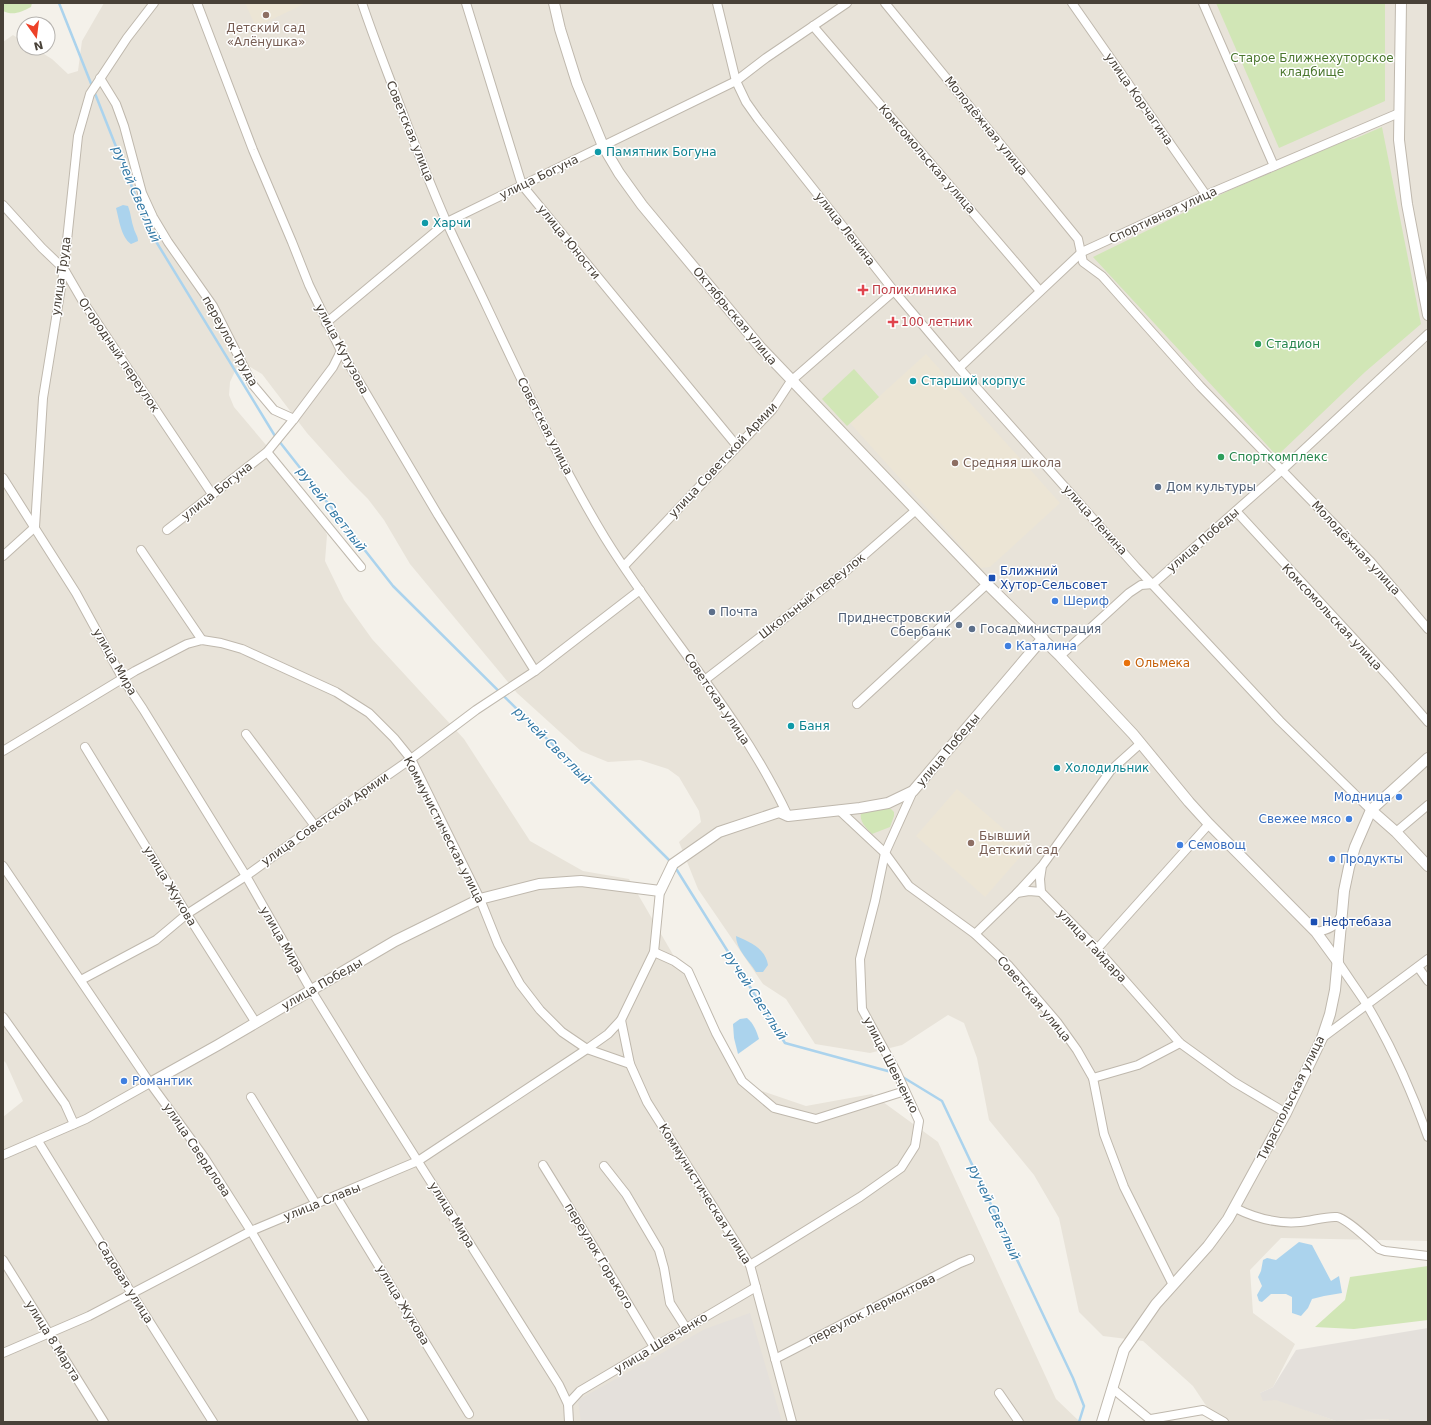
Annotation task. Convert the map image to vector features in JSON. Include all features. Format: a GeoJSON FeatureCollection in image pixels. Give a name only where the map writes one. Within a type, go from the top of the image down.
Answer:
{"type":"FeatureCollection","features":[{"type":"Feature","properties":{"kind":"street","name":"улица Труда"},"geometry":{"type":"LineString","coordinates":[[35,527],[42,398],[64,269],[78,136],[90,94],[95,85],[127,38],[154,3]]}},
{"type":"Feature","properties":{"kind":"street","name":"улица Кутузова"},"geometry":{"type":"LineString","coordinates":[[197,3],[253,150],[326,323],[446,528],[534,671]]}},
{"type":"Feature","properties":{"kind":"street","name":"Советская улица"},"geometry":{"type":"LineString","coordinates":[[362,3],[408,126],[447,222],[511,358],[575,485],[606,539],[640,590],[706,679],[767,774],[788,816]]}},
{"type":"Feature","properties":{"kind":"street","name":"улица Юности"},"geometry":{"type":"LineString","coordinates":[[466,3],[522,185],[737,446]]}},
{"type":"Feature","properties":{"kind":"street","name":"Октябрьская улица"},"geometry":{"type":"LineString","coordinates":[[554,3],[560,30],[577,83],[603,146],[619,173],[642,205],[761,348],[791,381],[1060,656],[1141,744],[1209,824],[1316,932],[1367,1005],[1385,1037],[1419,1111],[1428,1137]]}},
{"type":"Feature","properties":{"kind":"street","name":"улица Ленина"},"geometry":{"type":"LineString","coordinates":[[717,3],[736,81],[746,102],[894,291],[959,368],[1152,584],[1280,721],[1371,810],[1396,832],[1428,866]]}},
{"type":"Feature","properties":{"kind":"street","name":"улица Богуна"},"geometry":{"type":"LineString","coordinates":[[326,323],[447,222],[736,81],[766,58],[847,3]]}},
{"type":"Feature","properties":{"kind":"street","name":"Молодёжная улица"},"geometry":{"type":"LineString","coordinates":[[885,3],[1078,239],[1082,252],[1082,262],[1102,276],[1200,386],[1371,562],[1428,629]]}},
{"type":"Feature","properties":{"kind":"street","name":"улица Корчагина"},"geometry":{"type":"LineString","coordinates":[[1072,3],[1206,195]]}},
{"type":"Feature","properties":{"kind":"street"},"geometry":{"type":"LineString","coordinates":[[1203,3],[1274,166]]}},
{"type":"Feature","properties":{"kind":"street"},"geometry":{"type":"LineString","coordinates":[[1401,3],[1399,140],[1402,168],[1428,315]]}},
{"type":"Feature","properties":{"kind":"street","name":"Комсомольская улица"},"geometry":{"type":"LineString","coordinates":[[813,26],[1040,291]]}},
{"type":"Feature","properties":{"kind":"street","name":"переулок Труда"},"geometry":{"type":"LineString","coordinates":[[100,78],[116,104],[124,126],[142,193],[153,217],[168,242],[213,306],[253,385],[274,410],[294,419]]}},
{"type":"Feature","properties":{"kind":"street","name":"Спортивная улица"},"geometry":{"type":"LineString","coordinates":[[959,368],[1082,252],[1206,195],[1399,113]]}},
{"type":"Feature","properties":{"kind":"street","name":"Огородный переулок"},"geometry":{"type":"LineString","coordinates":[[3,205],[42,248],[64,269],[82,300],[212,494]]}},
{"type":"Feature","properties":{"kind":"street","name":"улица Советской Армии"},"geometry":{"type":"LineString","coordinates":[[624,566],[772,410],[791,381],[894,291]]}},
{"type":"Feature","properties":{"kind":"street","name":"улица Победы"},"geometry":{"type":"LineString","coordinates":[[1060,656],[1129,594],[1141,585],[1152,584],[1236,512],[1428,334]]}},
{"type":"Feature","properties":{"kind":"street","name":"улица Богуна"},"geometry":{"type":"LineString","coordinates":[[167,530],[267,452],[333,367],[341,351]]}},
{"type":"Feature","properties":{"kind":"street"},"geometry":{"type":"LineString","coordinates":[[267,452],[361,567]]}},
{"type":"Feature","properties":{"kind":"street","name":"улица Мира"},"geometry":{"type":"LineString","coordinates":[[3,478],[76,593],[123,679],[246,876],[311,990],[559,1385],[568,1404],[568,1422]]}},
{"type":"Feature","properties":{"kind":"street","name":"Школьный переулок"},"geometry":{"type":"LineString","coordinates":[[706,679],[847,570],[916,510]]}},
{"type":"Feature","properties":{"kind":"street","name":"Комсомольская улица"},"geometry":{"type":"LineString","coordinates":[[1236,512],[1390,678],[1428,722]]}},
{"type":"Feature","properties":{"kind":"street"},"geometry":{"type":"LineString","coordinates":[[3,556],[35,527]]}},
{"type":"Feature","properties":{"kind":"street"},"geometry":{"type":"LineString","coordinates":[[141,550],[202,640]]}},
{"type":"Feature","properties":{"kind":"street"},"geometry":{"type":"LineString","coordinates":[[857,704],[988,584]]}},
{"type":"Feature","properties":{"kind":"street","name":"улица Советской Армии"},"geometry":{"type":"LineString","coordinates":[[81,980],[156,940],[187,914],[246,876],[411,759],[476,710],[534,671],[640,590]]}},
{"type":"Feature","properties":{"kind":"street","name":"улица Победы"},"geometry":{"type":"LineString","coordinates":[[885,853],[913,791],[1042,638]]}},
{"type":"Feature","properties":{"kind":"street","name":"Коммунистическая улица"},"geometry":{"type":"LineString","coordinates":[[3,751],[135,671],[187,644],[202,640],[221,643],[242,649],[336,692],[369,713],[394,738],[411,759],[480,899],[498,944],[520,984],[540,1010],[562,1032],[587,1049],[630,1064]]}},
{"type":"Feature","properties":{"kind":"street"},"geometry":{"type":"LineString","coordinates":[[246,734],[315,826]]}},
{"type":"Feature","properties":{"kind":"street"},"geometry":{"type":"LineString","coordinates":[[975,934],[1042,866],[1111,770],[1141,744]]}},
{"type":"Feature","properties":{"kind":"street","name":"улица Жукова"},"geometry":{"type":"LineString","coordinates":[[85,747],[187,914],[256,1023]]}},
{"type":"Feature","properties":{"kind":"street","name":"Тираспольская улица"},"geometry":{"type":"LineString","coordinates":[[1102,1422],[1124,1350],[1156,1304],[1208,1246],[1235,1208],[1286,1113],[1322,1038],[1330,1014],[1335,990],[1344,891],[1355,847],[1371,810],[1428,758]]}},
{"type":"Feature","properties":{"kind":"street"},"geometry":{"type":"LineString","coordinates":[[621,1020],[654,952],[660,891],[673,864],[719,832],[779,812],[788,816],[860,808],[888,803],[913,791]]}},
{"type":"Feature","properties":{"kind":"street"},"geometry":{"type":"LineString","coordinates":[[1396,832],[1428,805]]}},
{"type":"Feature","properties":{"kind":"street","name":"Советская улица"},"geometry":{"type":"LineString","coordinates":[[839,810],[885,853],[909,886],[975,934],[1009,966],[1057,1022],[1077,1050],[1093,1078],[1104,1134],[1124,1187],[1173,1285]]}},
{"type":"Feature","properties":{"kind":"street"},"geometry":{"type":"LineString","coordinates":[[1097,949],[1209,824]]}},
{"type":"Feature","properties":{"kind":"street","name":"улица Шевченко"},"geometry":{"type":"LineString","coordinates":[[750,1265],[860,1197],[901,1168],[915,1146],[919,1121],[897,1073],[862,1009],[860,959],[875,901],[885,853]]}},
{"type":"Feature","properties":{"kind":"street","name":"улица Свердлова"},"geometry":{"type":"LineString","coordinates":[[3,866],[150,1083],[204,1157],[251,1231],[364,1422]]}},
{"type":"Feature","properties":{"kind":"street"},"geometry":{"type":"LineString","coordinates":[[1017,893],[1029,891],[1041,892],[1040,879],[1042,866]]}},
{"type":"Feature","properties":{"kind":"street","name":"улица Победы"},"geometry":{"type":"LineString","coordinates":[[3,1155],[74,1124],[256,1023],[395,941],[480,899],[539,884],[581,881],[660,891]]}},
{"type":"Feature","properties":{"kind":"street","name":"улица Гайдара"},"geometry":{"type":"LineString","coordinates":[[1041,892],[1097,949],[1180,1043],[1234,1082],[1286,1113]]}},
{"type":"Feature","properties":{"kind":"street"},"geometry":{"type":"LineString","coordinates":[[1316,932],[1332,928],[1343,914]]}},
{"type":"Feature","properties":{"kind":"street"},"geometry":{"type":"LineString","coordinates":[[654,952],[674,961],[688,971],[716,1033],[742,1081],[774,1108],[816,1119],[905,1091]]}},
{"type":"Feature","properties":{"kind":"street"},"geometry":{"type":"LineString","coordinates":[[1322,1038],[1428,959]]}},
{"type":"Feature","properties":{"kind":"street"},"geometry":{"type":"LineString","coordinates":[[1418,967],[1428,981]]}},
{"type":"Feature","properties":{"kind":"street"},"geometry":{"type":"LineString","coordinates":[[3,1017],[65,1104],[74,1124]]}},
{"type":"Feature","properties":{"kind":"street","name":"Коммунистическая улица"},"geometry":{"type":"LineString","coordinates":[[621,1020],[630,1064],[647,1102],[750,1265],[792,1422]]}},
{"type":"Feature","properties":{"kind":"street","name":"улица Славы"},"geometry":{"type":"LineString","coordinates":[[3,1353],[89,1316],[251,1231],[418,1161],[587,1049],[608,1034],[621,1020]]}},
{"type":"Feature","properties":{"kind":"street"},"geometry":{"type":"LineString","coordinates":[[1093,1078],[1138,1065],[1180,1043]]}},
{"type":"Feature","properties":{"kind":"street"},"geometry":{"type":"LineString","coordinates":[[250,1097],[316,1204]]}},
{"type":"Feature","properties":{"kind":"street","name":"Садовая улица"},"geometry":{"type":"LineString","coordinates":[[38,1141],[213,1422]]}},
{"type":"Feature","properties":{"kind":"street","name":"переулок Горького"},"geometry":{"type":"LineString","coordinates":[[543,1165],[654,1347]]}},
{"type":"Feature","properties":{"kind":"street"},"geometry":{"type":"LineString","coordinates":[[604,1166],[626,1194],[658,1250],[664,1268],[670,1304],[686,1328]]}},
{"type":"Feature","properties":{"kind":"street","name":"улица Жукова"},"geometry":{"type":"LineString","coordinates":[[336,1196],[469,1414]]}},
{"type":"Feature","properties":{"kind":"street"},"geometry":{"type":"LineString","coordinates":[[1235,1208],[1255,1217],[1280,1222],[1301,1222],[1337,1217],[1348,1222],[1379,1249],[1428,1256]]}},
{"type":"Feature","properties":{"kind":"street","name":"улица 8 Марта"},"geometry":{"type":"LineString","coordinates":[[3,1260],[104,1422]]}},
{"type":"Feature","properties":{"kind":"street","name":"переулок Лермонтова"},"geometry":{"type":"LineString","coordinates":[[775,1359],[960,1263],[970,1260]]}},
{"type":"Feature","properties":{"kind":"street","name":"улица Шевченко"},"geometry":{"type":"LineString","coordinates":[[568,1404],[580,1391],[756,1287]]}},
{"type":"Feature","properties":{"kind":"street"},"geometry":{"type":"LineString","coordinates":[[1112,1388],[1152,1421],[1203,1410],[1224,1422]]}},
{"type":"Feature","properties":{"kind":"street"},"geometry":{"type":"LineString","coordinates":[[999,1393],[1019,1422]]}},
{"type":"Feature","properties":{"kind":"shaded area"},"geometry":{"type":"Polygon","coordinates":[[[104,3],[1428,3],[1428,1241],[1281,1238],[1250,1270],[1253,1313],[1295,1344],[1273,1387],[1260,1393],[1336,1421],[1389,1419],[1389,1422],[1217,1422],[1193,1386],[1143,1341],[1103,1336],[1079,1312],[1059,1218],[1034,1175],[989,1120],[977,1058],[964,1023],[948,1015],[902,1045],[870,1053],[815,1044],[786,999],[763,984],[698,889],[679,842],[701,822],[699,811],[679,777],[668,769],[640,760],[608,762],[581,751],[517,693],[410,564],[384,520],[368,499],[307,433],[262,374],[247,365],[237,367],[230,382],[229,395],[234,407],[309,496],[327,535],[325,561],[344,600],[372,639],[464,739],[530,841],[583,871],[629,879],[750,1087],[806,1106],[872,1094],[938,1142],[1056,1399],[1080,1422],[3,1422],[3,1117],[23,1101],[6,1063],[3,1060],[3,42],[13,35],[16,37],[16,56],[47,56],[68,74],[78,71],[82,41],[104,3]]]}},
{"type":"Feature","properties":{"kind":"shaded area","name":"Детский сад «Алёнушка»"},"geometry":{"type":"Polygon","coordinates":[[[245,3],[306,3],[256,27],[245,3]]]}},
{"type":"Feature","properties":{"kind":"shaded area","name":"Средняя школа"},"geometry":{"type":"Polygon","coordinates":[[[926,354],[1060,503],[990,567],[981,568],[850,423],[926,354]]]}},
{"type":"Feature","properties":{"kind":"shaded area","name":"Бывший Детский сад"},"geometry":{"type":"Polygon","coordinates":[[[957,789],[1027,849],[985,897],[916,836],[957,789]]]}},
{"type":"Feature","properties":{"kind":"shaded area"},"geometry":{"type":"Polygon","coordinates":[[[750,1313],[782,1422],[581,1422],[578,1400],[705,1329],[750,1313]]]}},
{"type":"Feature","properties":{"kind":"shaded area"},"geometry":{"type":"Polygon","coordinates":[[[1428,1328],[1428,1422],[1389,1422],[1389,1419],[1336,1421],[1276,1400],[1263,1401],[1260,1393],[1273,1387],[1296,1350],[1428,1328]]]}},
{"type":"Feature","properties":{"kind":"green space"},"geometry":{"type":"Polygon","coordinates":[[[3,3],[32,3],[31,7],[20,12],[10,13],[3,11],[3,3]]]}},
{"type":"Feature","properties":{"kind":"green space","name":"Старое Ближнехуторское кладбище"},"geometry":{"type":"Polygon","coordinates":[[[1216,3],[1385,3],[1385,101],[1279,148],[1216,3]]]}},
{"type":"Feature","properties":{"kind":"green space"},"geometry":{"type":"Polygon","coordinates":[[[1382,127],[1421,324],[1365,372],[1277,456],[1093,257],[1228,191],[1347,140],[1354,139],[1382,127]]]}},
{"type":"Feature","properties":{"kind":"green space"},"geometry":{"type":"Polygon","coordinates":[[[854,369],[879,397],[847,426],[822,399],[854,369]]]}},
{"type":"Feature","properties":{"kind":"green space"},"geometry":{"type":"Polygon","coordinates":[[[885,808],[891,809],[894,812],[890,827],[872,834],[862,822],[861,813],[885,808]]]}},
{"type":"Feature","properties":{"kind":"green space"},"geometry":{"type":"Polygon","coordinates":[[[1428,1266],[1428,1320],[1354,1329],[1315,1327],[1345,1300],[1350,1277],[1428,1266]]]}},
{"type":"Feature","properties":{"kind":"water"},"geometry":{"type":"Polygon","coordinates":[[[123,205],[128,206],[138,239],[138,241],[131,244],[125,237],[119,222],[116,208],[123,205]]]}},
{"type":"Feature","properties":{"kind":"water"},"geometry":{"type":"Polygon","coordinates":[[[736,936],[756,946],[764,954],[768,965],[763,972],[756,972],[740,950],[736,936]]]}},
{"type":"Feature","properties":{"kind":"water"},"geometry":{"type":"Polygon","coordinates":[[[747,1018],[754,1027],[759,1039],[738,1054],[734,1038],[733,1024],[740,1019],[747,1018]]]}},
{"type":"Feature","properties":{"kind":"water"},"geometry":{"type":"Polygon","coordinates":[[[1299,1242],[1312,1245],[1331,1281],[1339,1276],[1342,1293],[1312,1299],[1308,1308],[1301,1316],[1292,1313],[1292,1297],[1286,1294],[1271,1294],[1262,1302],[1259,1301],[1257,1295],[1262,1286],[1258,1277],[1263,1260],[1267,1258],[1276,1260],[1299,1242]]]}},
{"type":"Feature","properties":{"kind":"waterway","name":"ручей Светлый"},"geometry":{"type":"LineString","coordinates":[[59,3],[92,86]]}},
{"type":"Feature","properties":{"kind":"waterway","name":"ручей Светлый"},"geometry":{"type":"LineString","coordinates":[[94,91],[149,230],[275,436],[393,586],[671,862]]}},
{"type":"Feature","properties":{"kind":"waterway","name":"ручей Светлый"},"geometry":{"type":"LineString","coordinates":[[675,867],[785,1043],[895,1073]]}},
{"type":"Feature","properties":{"kind":"waterway","name":"ручей Светлый"},"geometry":{"type":"LineString","coordinates":[[901,1076],[942,1101],[1073,1378],[1084,1406],[1079,1422]]}},
{"type":"Feature","properties":{"kind":"place","name":"Детский сад «Алёнушка»"},"geometry":{"type":"Point","coordinates":[266,15]}},
{"type":"Feature","properties":{"kind":"place","name":"Памятник Богуна"},"geometry":{"type":"Point","coordinates":[598,152]}},
{"type":"Feature","properties":{"kind":"place","name":"Харчи"},"geometry":{"type":"Point","coordinates":[425,223]}},
{"type":"Feature","properties":{"kind":"place","name":"Поликлиника"},"geometry":{"type":"Point","coordinates":[863,290]}},
{"type":"Feature","properties":{"kind":"place","name":"100 летник"},"geometry":{"type":"Point","coordinates":[893,322]}},
{"type":"Feature","properties":{"kind":"place","name":"Стадион"},"geometry":{"type":"Point","coordinates":[1258,344]}},
{"type":"Feature","properties":{"kind":"place","name":"Старший корпус"},"geometry":{"type":"Point","coordinates":[913,381]}},
{"type":"Feature","properties":{"kind":"place","name":"Спорткомплекс"},"geometry":{"type":"Point","coordinates":[1221,457]}},
{"type":"Feature","properties":{"kind":"place","name":"Средняя школа"},"geometry":{"type":"Point","coordinates":[955,463]}},
{"type":"Feature","properties":{"kind":"place","name":"Дом культуры"},"geometry":{"type":"Point","coordinates":[1158,487]}},
{"type":"Feature","properties":{"kind":"place","name":"Ближний Хутор-Сельсовет"},"geometry":{"type":"Point","coordinates":[992,578]}},
{"type":"Feature","properties":{"kind":"place","name":"Шериф"},"geometry":{"type":"Point","coordinates":[1055,601]}},
{"type":"Feature","properties":{"kind":"place","name":"Почта"},"geometry":{"type":"Point","coordinates":[712,612]}},
{"type":"Feature","properties":{"kind":"place","name":"Приднестровский Сбербанк"},"geometry":{"type":"Point","coordinates":[959,625]}},
{"type":"Feature","properties":{"kind":"place","name":"Госадминистрация"},"geometry":{"type":"Point","coordinates":[972,629]}},
{"type":"Feature","properties":{"kind":"place","name":"Каталина"},"geometry":{"type":"Point","coordinates":[1008,646]}},
{"type":"Feature","properties":{"kind":"place","name":"Ольмека"},"geometry":{"type":"Point","coordinates":[1127,663]}},
{"type":"Feature","properties":{"kind":"place","name":"Баня"},"geometry":{"type":"Point","coordinates":[791,726]}},
{"type":"Feature","properties":{"kind":"place","name":"Холодильник"},"geometry":{"type":"Point","coordinates":[1057,768]}},
{"type":"Feature","properties":{"kind":"place","name":"Модница"},"geometry":{"type":"Point","coordinates":[1399,797]}},
{"type":"Feature","properties":{"kind":"place","name":"Свежее мясо"},"geometry":{"type":"Point","coordinates":[1349,819]}},
{"type":"Feature","properties":{"kind":"place","name":"Бывший Детский сад"},"geometry":{"type":"Point","coordinates":[971,843]}},
{"type":"Feature","properties":{"kind":"place","name":"Семовощ"},"geometry":{"type":"Point","coordinates":[1180,845]}},
{"type":"Feature","properties":{"kind":"place","name":"Продукты"},"geometry":{"type":"Point","coordinates":[1332,859]}},
{"type":"Feature","properties":{"kind":"place","name":"Нефтебаза"},"geometry":{"type":"Point","coordinates":[1314,922]}},
{"type":"Feature","properties":{"kind":"place","name":"Романтик"},"geometry":{"type":"Point","coordinates":[124,1081]}}]}
